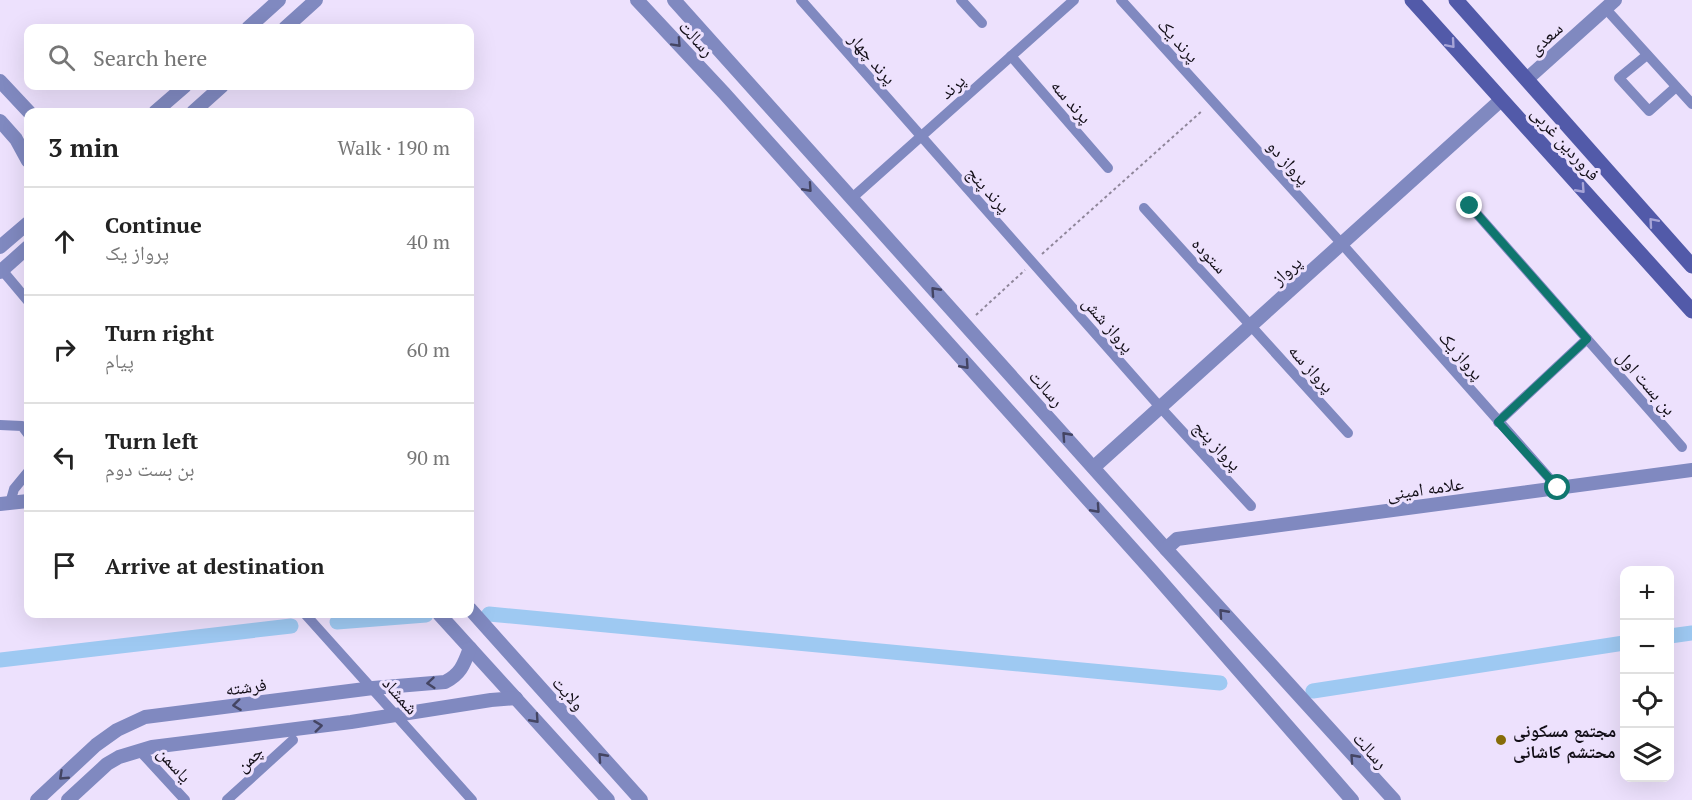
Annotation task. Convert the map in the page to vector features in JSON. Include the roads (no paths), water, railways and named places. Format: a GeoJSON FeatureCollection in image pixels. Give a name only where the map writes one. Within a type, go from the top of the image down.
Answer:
{"type":"FeatureCollection","features":[{"type":"Feature","properties":{"kind":"main road","name":"فروردین غربی"},"geometry":{"type":"LineString","coordinates":[[1412,0],[1692,311]]}},
{"type":"Feature","properties":{"kind":"main road","name":"فروردین غربی"},"geometry":{"type":"LineString","coordinates":[[1456,0],[1692,266]]}},
{"type":"Feature","properties":{"kind":"street"},"geometry":{"type":"LineString","coordinates":[[252,24],[279,0]]}},
{"type":"Feature","properties":{"kind":"street"},"geometry":{"type":"LineString","coordinates":[[289,24],[316,0]]}},
{"type":"Feature","properties":{"kind":"street","name":"رسالت"},"geometry":{"type":"LineString","coordinates":[[637,0],[724,93],[1152,571],[1352,800]]}},
{"type":"Feature","properties":{"kind":"street","name":"رسالت"},"geometry":{"type":"LineString","coordinates":[[674,0],[1394,800]]}},
{"type":"Feature","properties":{"kind":"street","name":"پرند چهار"},"geometry":{"type":"LineString","coordinates":[[801,0],[920,137]]}},
{"type":"Feature","properties":{"kind":"street"},"geometry":{"type":"LineString","coordinates":[[961,0],[982,23]]}},
{"type":"Feature","properties":{"kind":"street","name":"پرند"},"geometry":{"type":"LineString","coordinates":[[852,198],[1074,0]]}},
{"type":"Feature","properties":{"kind":"street","name":"پرند یک"},"geometry":{"type":"LineString","coordinates":[[1121,0],[1212,102]]}},
{"type":"Feature","properties":{"kind":"street"},"geometry":{"type":"LineString","coordinates":[[1610,4],[1647,55],[1692,104]]}},
{"type":"Feature","properties":{"kind":"street","name":"سعدی"},"geometry":{"type":"LineString","coordinates":[[1527,79],[1610,4]]}},
{"type":"Feature","properties":{"kind":"street"},"geometry":{"type":"LineString","coordinates":[[1647,55],[1619,78],[1649,111],[1676,87]]}},
{"type":"Feature","properties":{"kind":"street","name":"پرند سه"},"geometry":{"type":"LineString","coordinates":[[1011,56],[1108,168]]}},
{"type":"Feature","properties":{"kind":"street"},"geometry":{"type":"LineString","coordinates":[[0,81],[25,108]]}},
{"type":"Feature","properties":{"kind":"street"},"geometry":{"type":"LineString","coordinates":[[159,108],[180,90]]}},
{"type":"Feature","properties":{"kind":"street"},"geometry":{"type":"LineString","coordinates":[[197,108],[218,90]]}},
{"type":"Feature","properties":{"kind":"street","name":"پرواز"},"geometry":{"type":"LineString","coordinates":[[1094,467],[1501,100]]}},
{"type":"Feature","properties":{"kind":"street","name":"پرواز دو"},"geometry":{"type":"LineString","coordinates":[[1212,102],[1342,244]]}},
{"type":"Feature","properties":{"kind":"street"},"geometry":{"type":"LineString","coordinates":[[0,121],[16,139],[24,153]]}},
{"type":"Feature","properties":{"kind":"street","name":"پرند پنج"},"geometry":{"type":"LineString","coordinates":[[920,137],[1033,262]]}},
{"type":"Feature","properties":{"kind":"street","name":"بن بست اول"},"geometry":{"type":"LineString","coordinates":[[1470,206],[1682,447]]}},
{"type":"Feature","properties":{"kind":"street","name":"ستوده"},"geometry":{"type":"LineString","coordinates":[[1144,208],[1251,326]]}},
{"type":"Feature","properties":{"kind":"street"},"geometry":{"type":"LineString","coordinates":[[0,248],[24,227]]}},
{"type":"Feature","properties":{"kind":"street","name":"پرواز یک"},"geometry":{"type":"LineString","coordinates":[[1342,244],[1558,488]]}},
{"type":"Feature","properties":{"kind":"street"},"geometry":{"type":"LineString","coordinates":[[24,251],[1,271],[24,297]]}},
{"type":"Feature","properties":{"kind":"street","name":"پرواز شش"},"geometry":{"type":"LineString","coordinates":[[1033,262],[1160,407]]}},
{"type":"Feature","properties":{"kind":"street","name":"پرواز سه"},"geometry":{"type":"LineString","coordinates":[[1251,326],[1348,433]]}},
{"type":"Feature","properties":{"kind":"street"},"geometry":{"type":"LineString","coordinates":[[1498,422],[1587,339]]}},
{"type":"Feature","properties":{"kind":"street","name":"پرواز پنج"},"geometry":{"type":"LineString","coordinates":[[1160,407],[1251,506]]}},
{"type":"Feature","properties":{"kind":"street"},"geometry":{"type":"LineString","coordinates":[[0,425],[22,426],[24,429]]}},
{"type":"Feature","properties":{"kind":"street","name":"علامه امینی"},"geometry":{"type":"LineString","coordinates":[[1166,549],[1177,539],[1692,470]]}},
{"type":"Feature","properties":{"kind":"street"},"geometry":{"type":"LineString","coordinates":[[5,504],[24,477]]}},
{"type":"Feature","properties":{"kind":"street"},"geometry":{"type":"LineString","coordinates":[[5,504],[24,502]]}},
{"type":"Feature","properties":{"kind":"street","name":"ولایت"},"geometry":{"type":"LineString","coordinates":[[474,613],[641,800]]}},
{"type":"Feature","properties":{"kind":"street","name":"شمشاد"},"geometry":{"type":"LineString","coordinates":[[309,618],[472,800]]}},
{"type":"Feature","properties":{"kind":"street"},"geometry":{"type":"LineString","coordinates":[[443,618],[608,800]]}},
{"type":"Feature","properties":{"kind":"street","name":"فرشته"},"geometry":{"type":"LineString","coordinates":[[37,800],[96,744],[117,730],[145,717],[373,688],[445,682],[455,677],[462,668],[470,648]]}},
{"type":"Feature","properties":{"kind":"street"},"geometry":{"type":"LineString","coordinates":[[68,800],[107,764],[119,757],[152,747],[516,698]]}},
{"type":"Feature","properties":{"kind":"street","name":"چمن"},"geometry":{"type":"LineString","coordinates":[[227,800],[293,740]]}},
{"type":"Feature","properties":{"kind":"street","name":"یاسمن"},"geometry":{"type":"LineString","coordinates":[[140,751],[185,800]]}},
{"type":"Feature","properties":{"kind":"waterway"},"geometry":{"type":"LineString","coordinates":[[489,614],[1220,683]]}},
{"type":"Feature","properties":{"kind":"waterway"},"geometry":{"type":"LineString","coordinates":[[337,622],[388,618]]}},
{"type":"Feature","properties":{"kind":"waterway"},"geometry":{"type":"LineString","coordinates":[[0,660],[291,626]]}},
{"type":"Feature","properties":{"kind":"waterway"},"geometry":{"type":"LineString","coordinates":[[1674,635],[1692,633]]}},
{"type":"Feature","properties":{"kind":"waterway"},"geometry":{"type":"LineString","coordinates":[[1313,691],[1620,644]]}},
{"type":"Feature","properties":{"kind":"place","name":"مجتمع مسکونی محتشم کاشانی"},"geometry":{"type":"Point","coordinates":[1501,740]}}]}
